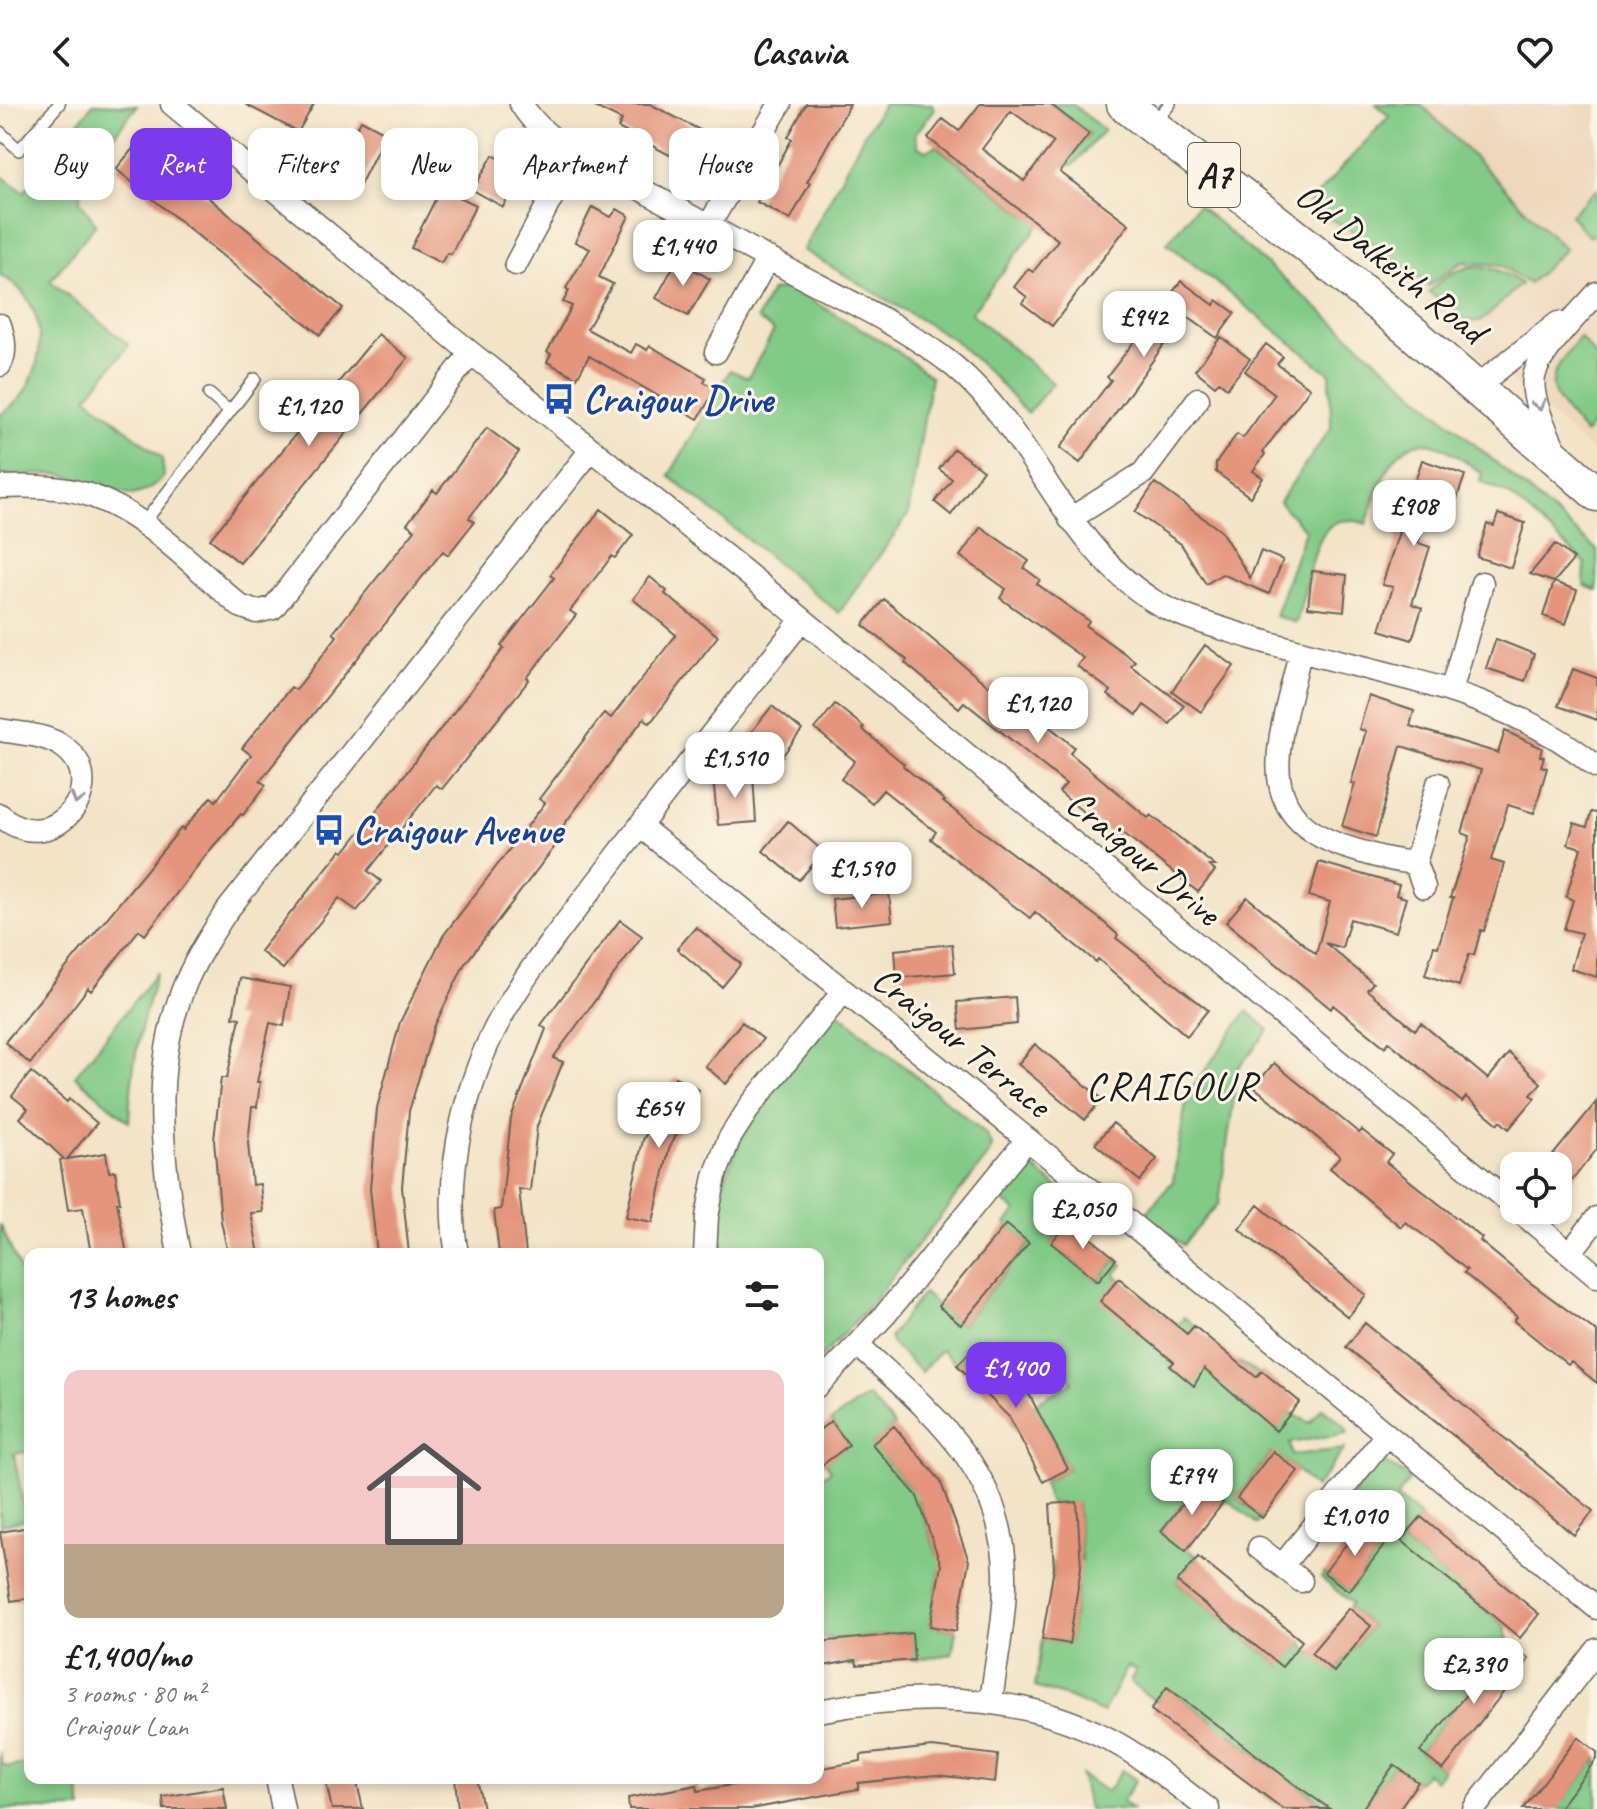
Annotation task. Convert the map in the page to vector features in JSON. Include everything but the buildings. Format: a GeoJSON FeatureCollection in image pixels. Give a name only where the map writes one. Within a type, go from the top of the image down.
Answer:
{"type":"FeatureCollection","features":[{"type":"Feature","properties":{"kind":"main road","name":"Old Dalkeith Road"},"geometry":{"type":"LineString","coordinates":[[1124,104],[1161,114],[1305,244],[1477,386],[1597,494]]}},
{"type":"Feature","properties":{"kind":"street","name":"Craigour Drive"},"geometry":{"type":"LineString","coordinates":[[172,104],[471,353],[802,620],[1500,1195]]}},
{"type":"Feature","properties":{"kind":"street"},"geometry":{"type":"LineString","coordinates":[[521,104],[541,128]]}},
{"type":"Feature","properties":{"kind":"street"},"geometry":{"type":"LineString","coordinates":[[709,225],[780,104]]}},
{"type":"Feature","properties":{"kind":"street"},"geometry":{"type":"LineString","coordinates":[[653,195],[902,330],[955,368],[996,409],[1070,519],[1107,564],[1153,601],[1213,626],[1451,691],[1539,728],[1575,748],[1597,767]]}},
{"type":"Feature","properties":{"kind":"street"},"geometry":{"type":"LineString","coordinates":[[516,264],[550,200]]}},
{"type":"Feature","properties":{"kind":"street"},"geometry":{"type":"LineString","coordinates":[[716,352],[768,258]]}},
{"type":"Feature","properties":{"kind":"street"},"geometry":{"type":"LineString","coordinates":[[1477,386],[1597,291]]}},
{"type":"Feature","properties":{"kind":"street"},"geometry":{"type":"LineString","coordinates":[[1559,460],[1538,409],[1534,377],[1550,347],[1597,291]]}},
{"type":"Feature","properties":{"kind":"street"},"geometry":{"type":"LineString","coordinates":[[0,325],[5,341],[4,358],[0,365]]}},
{"type":"Feature","properties":{"kind":"street"},"geometry":{"type":"LineString","coordinates":[[0,487],[30,486],[86,494],[114,505],[143,524],[240,606],[256,612],[273,608],[471,353]]}},
{"type":"Feature","properties":{"kind":"street"},"geometry":{"type":"LineString","coordinates":[[1070,519],[1143,473],[1198,399]]}},
{"type":"Feature","properties":{"kind":"street"},"geometry":{"type":"LineString","coordinates":[[178,1248],[163,1157],[163,1100],[181,993],[201,950],[226,912],[591,450]]}},
{"type":"Feature","properties":{"kind":"street"},"geometry":{"type":"LineString","coordinates":[[1451,691],[1482,583]]}},
{"type":"Feature","properties":{"kind":"street"},"geometry":{"type":"LineString","coordinates":[[457,1248],[453,1201],[464,1117],[483,1055],[513,997],[640,826],[802,620]]}},
{"type":"Feature","properties":{"kind":"street"},"geometry":{"type":"LineString","coordinates":[[1300,652],[1280,744],[1277,770],[1280,795],[1291,814],[1307,831],[1332,843],[1391,861],[1415,863]]}},
{"type":"Feature","properties":{"kind":"street"},"geometry":{"type":"LineString","coordinates":[[0,730],[47,738],[67,749],[80,768],[82,790],[73,812],[56,826],[33,831],[12,825],[0,815]]}},
{"type":"Feature","properties":{"kind":"street"},"geometry":{"type":"LineString","coordinates":[[1424,887],[1415,863],[1438,784]]}},
{"type":"Feature","properties":{"kind":"street","name":"Craigour Terrace"},"geometry":{"type":"LineString","coordinates":[[640,826],[1597,1608]]}},
{"type":"Feature","properties":{"kind":"street"},"geometry":{"type":"LineString","coordinates":[[705,1248],[707,1217],[715,1176],[729,1139],[751,1105],[843,992]]}},
{"type":"Feature","properties":{"kind":"street"},"geometry":{"type":"LineString","coordinates":[[824,1380],[858,1345],[1027,1140]]}},
{"type":"Feature","properties":{"kind":"street"},"geometry":{"type":"LineString","coordinates":[[1570,1253],[1597,1218]]}},
{"type":"Feature","properties":{"kind":"street","name":"Craigour Drive"},"geometry":{"type":"LineString","coordinates":[[1535,1224],[1597,1276]]}},
{"type":"Feature","properties":{"kind":"street"},"geometry":{"type":"LineString","coordinates":[[858,1345],[955,1438],[988,1493],[998,1521],[1005,1573],[991,1702]]}},
{"type":"Feature","properties":{"kind":"street"},"geometry":{"type":"LineString","coordinates":[[1282,1566],[1386,1435]]}},
{"type":"Feature","properties":{"kind":"street"},"geometry":{"type":"LineString","coordinates":[[1259,1548],[1301,1581]]}},
{"type":"Feature","properties":{"kind":"street"},"geometry":{"type":"LineString","coordinates":[[1474,1809],[1597,1650]]}},
{"type":"Feature","properties":{"kind":"street"},"geometry":{"type":"LineString","coordinates":[[824,1710],[897,1700],[966,1699],[1043,1712],[1103,1736],[1146,1762],[1208,1809]]}},
{"type":"Feature","properties":{"kind":"street"},"geometry":{"type":"LineString","coordinates":[[278,1784],[283,1809]]}},
{"type":"Feature","properties":{"kind":"lane"},"geometry":{"type":"LineString","coordinates":[[0,132],[19,150],[59,104]]}},
{"type":"Feature","properties":{"kind":"lane"},"geometry":{"type":"LineString","coordinates":[[143,524],[255,379]]}},
{"type":"Feature","properties":{"kind":"lane"},"geometry":{"type":"LineString","coordinates":[[209,394],[229,411]]}},
{"type":"Feature","properties":{"kind":"shaded area"},"geometry":{"type":"Polygon","coordinates":[[[1376,104],[1597,104],[1597,455],[1307,206],[1389,116],[1376,104]]]}},
{"type":"Feature","properties":{"kind":"green space"},"geometry":{"type":"Polygon","coordinates":[[[93,104],[137,106],[114,135],[114,128],[74,128],[93,104]]]}},
{"type":"Feature","properties":{"kind":"green space"},"geometry":{"type":"Polygon","coordinates":[[[884,104],[932,104],[934,110],[915,134],[918,147],[927,151],[936,146],[1027,216],[1067,189],[971,313],[1053,383],[1027,414],[993,376],[953,339],[803,250],[863,136],[884,104]]]}},
{"type":"Feature","properties":{"kind":"green space"},"geometry":{"type":"Polygon","coordinates":[[[1050,104],[1072,104],[1104,130],[1073,165],[1064,166],[1089,134],[1050,104]]]}},
{"type":"Feature","properties":{"kind":"green space"},"geometry":{"type":"Polygon","coordinates":[[[1376,104],[1421,104],[1565,249],[1529,284],[1501,265],[1462,262],[1428,286],[1383,248],[1307,206],[1389,116],[1376,104]]]}},
{"type":"Feature","properties":{"kind":"green space"},"geometry":{"type":"Polygon","coordinates":[[[0,175],[24,192],[24,200],[80,200],[96,224],[50,281],[129,345],[87,397],[162,458],[164,476],[142,492],[132,495],[61,474],[0,475],[0,415],[16,403],[32,379],[39,345],[34,312],[26,297],[0,275],[0,175]]]}},
{"type":"Feature","properties":{"kind":"green space"},"geometry":{"type":"Polygon","coordinates":[[[1597,189],[1597,231],[1589,237],[1570,215],[1597,189]]]}},
{"type":"Feature","properties":{"kind":"green space"},"geometry":{"type":"Polygon","coordinates":[[[1198,205],[1597,550],[1597,591],[1584,585],[1585,563],[1510,495],[1480,481],[1482,473],[1450,451],[1423,443],[1409,446],[1389,467],[1366,524],[1341,521],[1326,530],[1316,549],[1296,623],[1275,616],[1305,530],[1279,502],[1331,428],[1330,374],[1167,243],[1198,205]]]}},
{"type":"Feature","properties":{"kind":"green space"},"geometry":{"type":"Polygon","coordinates":[[[1473,266],[1499,271],[1521,284],[1478,321],[1461,316],[1429,292],[1449,275],[1473,266]]]}},
{"type":"Feature","properties":{"kind":"green space"},"geometry":{"type":"Polygon","coordinates":[[[789,288],[889,345],[931,377],[908,515],[839,613],[669,476],[730,370],[748,378],[774,331],[757,319],[771,291],[789,288]]]}},
{"type":"Feature","properties":{"kind":"green space"},"geometry":{"type":"Polygon","coordinates":[[[1580,337],[1597,358],[1597,418],[1585,434],[1562,406],[1553,386],[1559,366],[1580,337]]]}},
{"type":"Feature","properties":{"kind":"green space"},"geometry":{"type":"Polygon","coordinates":[[[157,972],[137,1046],[129,1122],[75,1076],[157,972]]]}},
{"type":"Feature","properties":{"kind":"green space"},"geometry":{"type":"Polygon","coordinates":[[[1247,1011],[1269,1030],[1238,1068],[1219,1203],[1183,1245],[1145,1215],[1173,1181],[1187,1096],[1247,1011]]]}},
{"type":"Feature","properties":{"kind":"green space"},"geometry":{"type":"Polygon","coordinates":[[[838,1012],[985,1133],[992,1147],[871,1304],[824,1355],[824,1248],[716,1248],[717,1217],[724,1183],[736,1151],[752,1122],[838,1012]]]}},
{"type":"Feature","properties":{"kind":"green space"},"geometry":{"type":"Polygon","coordinates":[[[1034,1168],[1074,1201],[1062,1216],[1069,1220],[1051,1243],[1098,1281],[1116,1259],[1123,1265],[1115,1275],[1177,1326],[1184,1317],[1195,1326],[1177,1346],[1182,1351],[1170,1367],[1188,1380],[1200,1366],[1222,1383],[1239,1362],[1259,1374],[1238,1400],[1256,1415],[1291,1413],[1310,1423],[1322,1408],[1344,1425],[1348,1433],[1290,1443],[1292,1455],[1345,1449],[1315,1488],[1272,1452],[1237,1498],[1262,1518],[1257,1524],[1227,1499],[1223,1503],[1198,1484],[1161,1531],[1198,1557],[1177,1582],[1225,1621],[1245,1597],[1257,1606],[1237,1631],[1281,1666],[1302,1641],[1307,1649],[1335,1671],[1371,1626],[1349,1608],[1352,1603],[1321,1578],[1324,1573],[1349,1591],[1386,1543],[1340,1512],[1375,1465],[1384,1462],[1410,1478],[1397,1497],[1421,1517],[1401,1541],[1446,1577],[1465,1554],[1479,1565],[1460,1589],[1505,1626],[1508,1642],[1473,1688],[1494,1705],[1478,1724],[1455,1707],[1420,1752],[1443,1770],[1435,1780],[1426,1773],[1418,1782],[1394,1765],[1363,1809],[1330,1809],[1294,1782],[1277,1804],[1259,1791],[1275,1769],[1230,1734],[1213,1756],[1213,1721],[1168,1688],[1156,1702],[1130,1682],[1136,1670],[1127,1666],[1103,1713],[1035,1687],[1042,1639],[1069,1643],[1078,1587],[1052,1582],[1054,1562],[1081,1560],[1077,1503],[1050,1504],[1043,1482],[1068,1469],[1041,1418],[1016,1430],[1010,1418],[1072,1382],[1063,1367],[998,1406],[1019,1384],[978,1344],[957,1365],[941,1350],[921,1372],[892,1344],[890,1337],[923,1293],[961,1325],[1029,1244],[1006,1224],[1016,1211],[998,1197],[1019,1173],[1034,1168]]]}},
{"type":"Feature","properties":{"kind":"green space"},"geometry":{"type":"Polygon","coordinates":[[[0,1224],[24,1278],[24,1452],[14,1454],[24,1520],[0,1525],[0,1224]]]}},
{"type":"Feature","properties":{"kind":"green space"},"geometry":{"type":"Polygon","coordinates":[[[868,1396],[894,1426],[873,1444],[910,1488],[944,1491],[918,1500],[937,1554],[966,1574],[940,1570],[930,1626],[956,1631],[952,1654],[914,1660],[911,1633],[855,1638],[857,1665],[849,1666],[848,1661],[836,1663],[831,1637],[824,1638],[824,1475],[831,1470],[825,1462],[848,1445],[831,1421],[868,1396]]]}},
{"type":"Feature","properties":{"kind":"green space"},"geometry":{"type":"Polygon","coordinates":[[[0,1752],[2,1764],[9,1767],[24,1764],[24,1784],[78,1784],[82,1809],[0,1809],[0,1752]]]}},
{"type":"Feature","properties":{"kind":"green space"},"geometry":{"type":"Polygon","coordinates":[[[1597,1758],[1597,1809],[1545,1809],[1531,1798],[1543,1782],[1565,1799],[1597,1758]]]}},
{"type":"Feature","properties":{"kind":"green space"},"geometry":{"type":"Polygon","coordinates":[[[1122,1770],[1136,1780],[1122,1802],[1132,1809],[1088,1809],[1081,1775],[1107,1792],[1122,1770]]]}},
{"type":"Feature","properties":{"kind":"place","name":"Craigour Drive"},"geometry":{"type":"Point","coordinates":[559,399]}},
{"type":"Feature","properties":{"kind":"place","name":"Craigour Avenue"},"geometry":{"type":"Point","coordinates":[329,830]}},
{"type":"Feature","properties":{"kind":"district","name":"CRAIGOUR"},"geometry":{"type":"Point","coordinates":[1172,1085]}}]}
